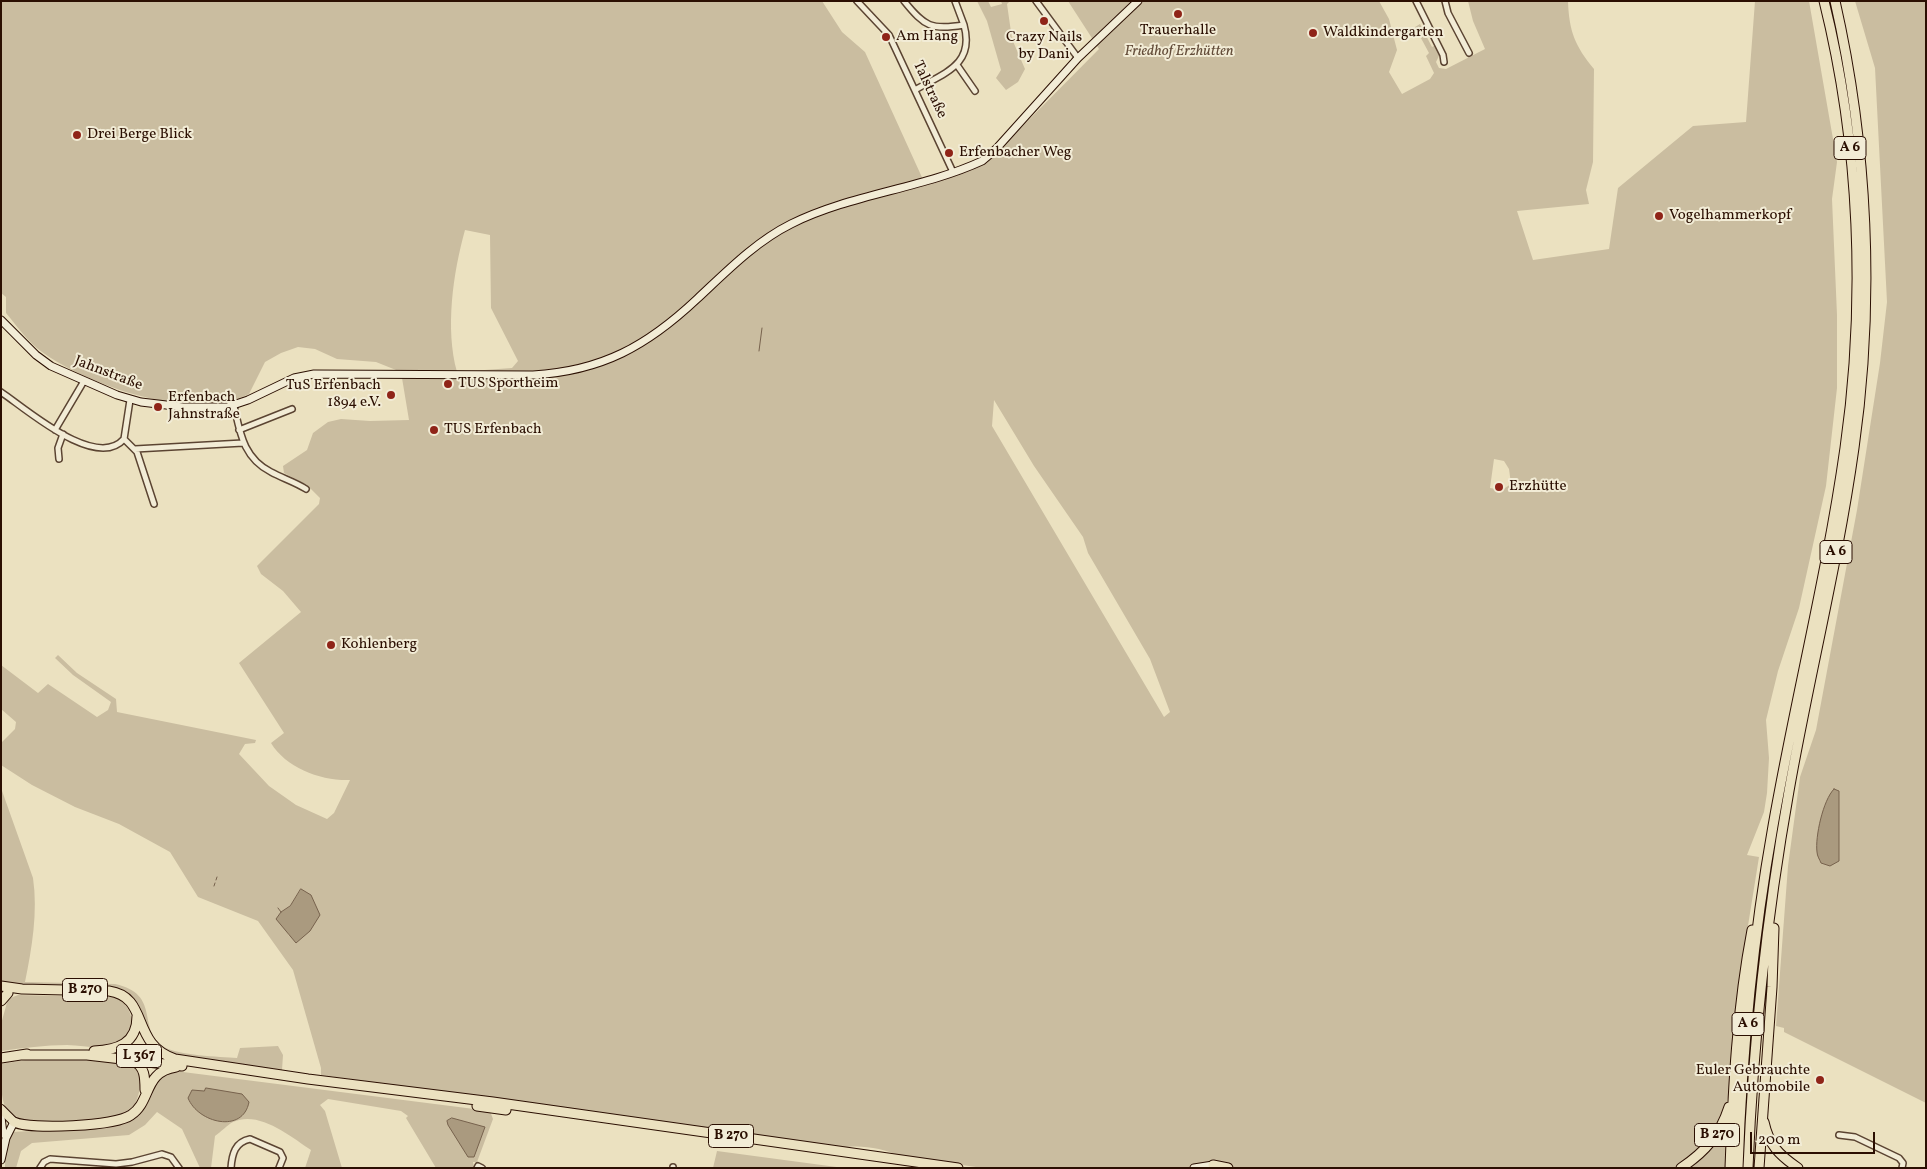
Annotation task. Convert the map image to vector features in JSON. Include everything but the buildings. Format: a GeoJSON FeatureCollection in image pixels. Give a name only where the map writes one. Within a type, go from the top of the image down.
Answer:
{"type":"FeatureCollection","features":[{"type":"Feature","properties":{"kind":"highway","name":"A 6"},"geometry":{"type":"LineString","coordinates":[[1824,1],[1842,93],[1850,154],[1860,295]]}},
{"type":"Feature","properties":{"kind":"highway","name":"A 6"},"geometry":{"type":"LineString","coordinates":[[1748,1168],[1756,1049],[1772,902],[1802,716],[1854,449],[1862,382],[1860,310],[1861,161],[1857,121],[1835,1]]}},
{"type":"Feature","properties":{"kind":"highway","name":"A 6"},"geometry":{"type":"LineString","coordinates":[[1738,1168],[1744,1068],[1755,947],[1782,776],[1835,513],[1853,381],[1860,310]]}},
{"type":"Feature","properties":{"kind":"highway"},"geometry":{"type":"LineString","coordinates":[[1730,1168],[1733,1088],[1746,962],[1765,881]]}},
{"type":"Feature","properties":{"kind":"highway","name":"A 6"},"geometry":{"type":"LineString","coordinates":[[1758,1168],[1772,987],[1774,921],[1772,902]]}},
{"type":"Feature","properties":{"kind":"highway","name":"B 270"},"geometry":{"type":"LineString","coordinates":[[1,1001],[3,990],[114,992],[130,1001],[146,1036],[156,1049],[191,1065]]}},
{"type":"Feature","properties":{"kind":"highway","name":"L 367"},"geometry":{"type":"LineString","coordinates":[[23,1055],[37,1051],[116,1049],[128,1042],[136,1029],[137,1013]]}},
{"type":"Feature","properties":{"kind":"highway","name":"L 367"},"geometry":{"type":"LineString","coordinates":[[89,1051],[191,1065]]}},
{"type":"Feature","properties":{"kind":"highway","name":"L 367"},"geometry":{"type":"LineString","coordinates":[[1,1058],[23,1055],[80,1054],[191,1065]]}},
{"type":"Feature","properties":{"kind":"highway","name":"L 367"},"geometry":{"type":"LineString","coordinates":[[120,1058],[135,1062],[142,1068],[145,1076],[143,1100]]}},
{"type":"Feature","properties":{"kind":"highway","name":"B 270"},"geometry":{"type":"LineString","coordinates":[[14,1122],[39,1127],[117,1121],[132,1115],[143,1100],[152,1080],[160,1072],[174,1067],[191,1065],[318,1080],[958,1168]]}},
{"type":"Feature","properties":{"kind":"highway","name":"B 270"},"geometry":{"type":"LineString","coordinates":[[1681,1168],[1694,1160],[1713,1141],[1725,1119],[1733,1088]]}},
{"type":"Feature","properties":{"kind":"highway","name":"B 270"},"geometry":{"type":"LineString","coordinates":[[505,1106],[916,1168]]}},
{"type":"Feature","properties":{"kind":"highway","name":"A 6"},"geometry":{"type":"LineString","coordinates":[[1762,1109],[1767,1133],[1773,1146],[1781,1156],[1798,1168]]}},
{"type":"Feature","properties":{"kind":"highway"},"geometry":{"type":"LineString","coordinates":[[1216,1166],[1228,1168]]}},
{"type":"Feature","properties":{"kind":"main road"},"geometry":{"type":"LineString","coordinates":[[1,1109],[14,1122]]}},
{"type":"Feature","properties":{"kind":"street","name":"Talstraße"},"geometry":{"type":"LineString","coordinates":[[857,1],[889,35],[953,172]]}},
{"type":"Feature","properties":{"kind":"street"},"geometry":{"type":"LineString","coordinates":[[904,1],[928,26],[946,28],[964,25]]}},
{"type":"Feature","properties":{"kind":"street"},"geometry":{"type":"LineString","coordinates":[[915,90],[957,65],[965,53],[968,44],[956,1]]}},
{"type":"Feature","properties":{"kind":"street"},"geometry":{"type":"LineString","coordinates":[[1036,1],[1078,58]]}},
{"type":"Feature","properties":{"kind":"street","name":"Jahnstraße"},"geometry":{"type":"LineString","coordinates":[[1,320],[41,359],[84,381],[130,400],[183,407],[220,408],[234,406],[294,378],[314,374],[548,374],[586,367],[620,356],[639,346],[668,325],[741,258],[785,227],[835,207],[976,164],[992,154],[1078,58],[1138,1]]}},
{"type":"Feature","properties":{"kind":"street"},"geometry":{"type":"LineString","coordinates":[[1416,1],[1443,55],[1444,62]]}},
{"type":"Feature","properties":{"kind":"street"},"geometry":{"type":"LineString","coordinates":[[1446,1],[1448,13],[1469,52]]}},
{"type":"Feature","properties":{"kind":"street"},"geometry":{"type":"LineString","coordinates":[[957,65],[975,91]]}},
{"type":"Feature","properties":{"kind":"street"},"geometry":{"type":"LineString","coordinates":[[55,430],[84,381]]}},
{"type":"Feature","properties":{"kind":"street"},"geometry":{"type":"LineString","coordinates":[[1,392],[55,430],[96,447],[114,446],[124,439],[130,400]]}},
{"type":"Feature","properties":{"kind":"street"},"geometry":{"type":"LineString","coordinates":[[234,406],[243,443],[253,459],[262,467],[306,489]]}},
{"type":"Feature","properties":{"kind":"street"},"geometry":{"type":"LineString","coordinates":[[240,430],[292,409]]}},
{"type":"Feature","properties":{"kind":"street"},"geometry":{"type":"LineString","coordinates":[[59,459],[58,448],[63,434]]}},
{"type":"Feature","properties":{"kind":"street"},"geometry":{"type":"LineString","coordinates":[[124,439],[136,449],[154,504]]}},
{"type":"Feature","properties":{"kind":"street"},"geometry":{"type":"LineString","coordinates":[[136,449],[243,443]]}},
{"type":"Feature","properties":{"kind":"street"},"geometry":{"type":"LineString","coordinates":[[1,1117],[2,1138]]}},
{"type":"Feature","properties":{"kind":"street"},"geometry":{"type":"LineString","coordinates":[[2,1138],[7,1126],[14,1122]]}},
{"type":"Feature","properties":{"kind":"street"},"geometry":{"type":"LineString","coordinates":[[1,1160],[6,1138],[14,1122]]}},
{"type":"Feature","properties":{"kind":"street"},"geometry":{"type":"LineString","coordinates":[[1839,1135],[1855,1137],[1899,1158],[1903,1163],[1902,1168]]}},
{"type":"Feature","properties":{"kind":"street"},"geometry":{"type":"LineString","coordinates":[[231,1168],[235,1149],[242,1141],[250,1139],[280,1152],[283,1158],[278,1168]]}},
{"type":"Feature","properties":{"kind":"street"},"geometry":{"type":"LineString","coordinates":[[40,1168],[44,1162],[50,1159],[116,1164],[162,1154],[171,1157],[179,1168]]}},
{"type":"Feature","properties":{"kind":"street"},"geometry":{"type":"LineString","coordinates":[[1194,1168],[1216,1166]]}},
{"type":"Feature","properties":{"kind":"green space","name":"Friedhof Erzhütten"},"geometry":{"type":"Polygon","coordinates":[[[1,1],[822,1],[842,32],[865,52],[925,184],[962,173],[991,158],[1099,49],[1068,1],[1379,1],[1389,19],[1397,50],[1389,72],[1402,94],[1430,79],[1434,73],[1426,56],[1429,53],[1415,27],[1420,24],[1432,47],[1436,45],[1440,54],[1436,62],[1439,68],[1446,69],[1485,49],[1473,21],[1468,1],[1568,1],[1574,38],[1594,69],[1593,162],[1586,190],[1589,204],[1517,211],[1533,260],[1609,249],[1618,188],[1693,126],[1746,122],[1755,1],[1809,1],[1837,162],[1832,199],[1837,315],[1837,388],[1826,486],[1799,608],[1778,671],[1766,720],[1769,758],[1767,793],[1764,812],[1747,855],[1759,857],[1733,1031],[1729,1093],[1723,1118],[1713,1138],[1678,1168],[983,1168],[899,1156],[870,1148],[855,1146],[841,1148],[321,1075],[321,1068],[293,970],[258,921],[198,897],[170,852],[119,824],[75,807],[32,785],[1,765],[1,743],[15,729],[16,722],[1,709],[1,665],[38,693],[48,684],[97,717],[108,710],[111,702],[73,675],[55,658],[58,655],[77,673],[116,699],[117,712],[256,740],[255,743],[245,744],[239,754],[269,786],[296,805],[327,819],[334,813],[350,780],[328,778],[305,771],[295,766],[278,752],[271,743],[284,733],[239,663],[301,612],[283,591],[261,574],[257,566],[319,504],[320,498],[307,485],[284,473],[283,466],[307,450],[313,433],[328,422],[341,419],[370,421],[409,420],[401,372],[376,362],[337,359],[315,349],[298,347],[281,353],[265,362],[249,394],[226,402],[200,404],[143,397],[87,377],[42,352],[27,339],[6,313],[6,297],[1,293],[1,1]],[[465,230],[454,282],[451,320],[453,355],[457,372],[512,368],[518,361],[491,308],[490,235],[465,230]],[[994,400],[992,426],[1164,717],[1170,712],[1150,659],[1088,553],[1083,537],[1034,466],[994,400]],[[1494,459],[1490,488],[1502,490],[1511,484],[1509,469],[1504,461],[1494,459]],[[301,889],[290,906],[281,912],[289,936],[301,889]]]}},
{"type":"Feature","properties":{"kind":"green space"},"geometry":{"type":"Polygon","coordinates":[[[977,1],[988,1],[991,7],[1002,4],[1001,1],[1010,1],[1007,4],[1012,39],[1025,69],[1018,82],[1006,90],[996,78],[1001,70],[987,21],[977,1]]]}},
{"type":"Feature","properties":{"kind":"green space"},"geometry":{"type":"Polygon","coordinates":[[[1855,1],[1926,1],[1926,1103],[1784,1032],[1784,1028],[1776,1026],[1788,866],[1800,777],[1816,730],[1857,510],[1880,363],[1887,302],[1875,68],[1855,1]]]}},
{"type":"Feature","properties":{"kind":"green space"},"geometry":{"type":"Polygon","coordinates":[[[1,788],[33,878],[35,917],[25,982],[115,984],[129,989],[139,996],[144,1004],[151,1031],[156,1040],[164,1047],[189,1054],[237,1058],[240,1048],[278,1046],[283,1055],[282,1070],[169,1054],[148,1034],[140,1007],[135,1000],[119,989],[26,986],[4,982],[1,979],[1,788]]]}},
{"type":"Feature","properties":{"kind":"green space"},"geometry":{"type":"Polygon","coordinates":[[[18,995],[114,997],[123,1002],[128,1009],[132,1019],[130,1031],[124,1041],[109,1047],[59,1045],[1,1051],[1,1024],[8,999],[18,995]]]}},
{"type":"Feature","properties":{"kind":"green space"},"geometry":{"type":"Polygon","coordinates":[[[37,1058],[118,1062],[136,1068],[140,1076],[140,1089],[133,1107],[119,1115],[92,1121],[46,1123],[24,1121],[14,1117],[4,1104],[1,1087],[1,1064],[37,1058]]]}},
{"type":"Feature","properties":{"kind":"green space"},"geometry":{"type":"Polygon","coordinates":[[[175,1071],[490,1111],[493,1119],[477,1162],[473,1162],[474,1168],[436,1168],[406,1118],[408,1116],[401,1111],[328,1099],[320,1105],[325,1111],[342,1168],[305,1168],[311,1150],[274,1126],[253,1119],[243,1119],[231,1123],[215,1136],[211,1168],[200,1168],[182,1129],[157,1112],[145,1125],[129,1135],[32,1143],[21,1151],[16,1168],[5,1168],[5,1148],[12,1132],[108,1127],[124,1124],[132,1119],[162,1075],[175,1071]]]}},
{"type":"Feature","properties":{"kind":"green space"},"geometry":{"type":"Polygon","coordinates":[[[1729,1115],[1727,1168],[1689,1167],[1729,1115]]]}},
{"type":"Feature","properties":{"kind":"green space"},"geometry":{"type":"Polygon","coordinates":[[[717,1151],[844,1168],[713,1168],[717,1151]]]}},
{"type":"Feature","properties":{"kind":"shaded area"},"geometry":{"type":"Polygon","coordinates":[[[1834,789],[1839,791],[1839,861],[1830,866],[1821,863],[1817,855],[1817,845],[1823,810],[1826,801],[1834,789]]]}},
{"type":"Feature","properties":{"kind":"shaded area"},"geometry":{"type":"Polygon","coordinates":[[[301,889],[311,895],[320,915],[310,931],[296,943],[276,919],[281,912],[290,906],[301,889]]]}},
{"type":"Feature","properties":{"kind":"shaded area"},"geometry":{"type":"Polygon","coordinates":[[[206,1088],[242,1094],[249,1102],[245,1112],[238,1118],[230,1121],[210,1119],[201,1114],[193,1107],[188,1098],[192,1090],[204,1091],[206,1088]]]}},
{"type":"Feature","properties":{"kind":"shaded area"},"geometry":{"type":"Polygon","coordinates":[[[452,1118],[485,1127],[474,1157],[468,1157],[448,1125],[447,1121],[452,1118]]]}},
{"type":"Feature","properties":{"kind":"waterway"},"geometry":{"type":"LineString","coordinates":[[759,351],[762,328]]}},
{"type":"Feature","properties":{"kind":"waterway"},"geometry":{"type":"LineString","coordinates":[[278,908],[281,912]]}},
{"type":"Feature","properties":{"kind":"place","name":"Trauerhalle"},"geometry":{"type":"Point","coordinates":[1178,14]}},
{"type":"Feature","properties":{"kind":"place","name":"Crazy Nails by Dani"},"geometry":{"type":"Point","coordinates":[1044,21]}},
{"type":"Feature","properties":{"kind":"place","name":"Waldkindergarten"},"geometry":{"type":"Point","coordinates":[1313,33]}},
{"type":"Feature","properties":{"kind":"place","name":"Am Hang"},"geometry":{"type":"Point","coordinates":[886,37]}},
{"type":"Feature","properties":{"kind":"place","name":"Drei Berge Blick"},"geometry":{"type":"Point","coordinates":[77,135]}},
{"type":"Feature","properties":{"kind":"place","name":"Erfenbacher Weg"},"geometry":{"type":"Point","coordinates":[949,153]}},
{"type":"Feature","properties":{"kind":"place","name":"Vogelhammerkopf"},"geometry":{"type":"Point","coordinates":[1659,216]}},
{"type":"Feature","properties":{"kind":"place","name":"TUS Sportheim"},"geometry":{"type":"Point","coordinates":[448,384]}},
{"type":"Feature","properties":{"kind":"place","name":"TuS Erfenbach 1894 e.V."},"geometry":{"type":"Point","coordinates":[391,395]}},
{"type":"Feature","properties":{"kind":"place","name":"Erfenbach Jahnstraße"},"geometry":{"type":"Point","coordinates":[158,407]}},
{"type":"Feature","properties":{"kind":"place","name":"TUS Erfenbach"},"geometry":{"type":"Point","coordinates":[434,430]}},
{"type":"Feature","properties":{"kind":"place","name":"Erzhütte"},"geometry":{"type":"Point","coordinates":[1499,487]}},
{"type":"Feature","properties":{"kind":"place","name":"Kohlenberg"},"geometry":{"type":"Point","coordinates":[331,645]}},
{"type":"Feature","properties":{"kind":"place","name":"Euler Gebrauchte Automobile"},"geometry":{"type":"Point","coordinates":[1820,1080]}}]}
